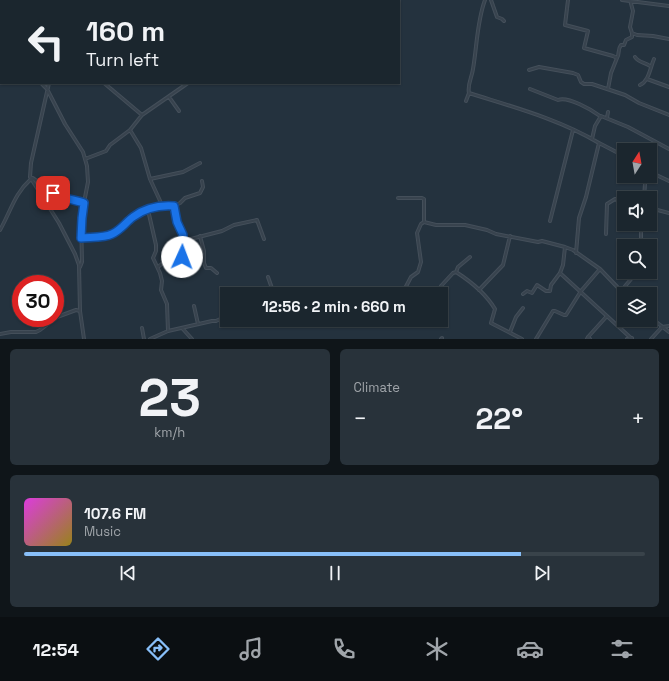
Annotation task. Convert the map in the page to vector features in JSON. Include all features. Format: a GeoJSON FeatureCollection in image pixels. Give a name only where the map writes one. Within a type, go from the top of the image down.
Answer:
{"type":"FeatureCollection","features":[{"type":"Feature","properties":{"kind":"street"},"geometry":{"type":"LineString","coordinates":[[466,101],[469,93],[468,90],[473,70],[481,16],[485,0]]}},
{"type":"Feature","properties":{"kind":"street"},"geometry":{"type":"LineString","coordinates":[[491,0],[497,17],[504,21]]}},
{"type":"Feature","properties":{"kind":"street"},"geometry":{"type":"LineString","coordinates":[[568,0],[565,25],[588,31],[584,48],[617,58]]}},
{"type":"Feature","properties":{"kind":"street"},"geometry":{"type":"LineString","coordinates":[[622,0],[669,6]]}},
{"type":"Feature","properties":{"kind":"street"},"geometry":{"type":"LineString","coordinates":[[608,89],[618,56],[618,49],[621,45],[624,45],[626,40],[632,37],[630,27],[633,11],[630,0]]}},
{"type":"Feature","properties":{"kind":"street"},"geometry":{"type":"LineString","coordinates":[[632,33],[669,40]]}},
{"type":"Feature","properties":{"kind":"street"},"geometry":{"type":"LineString","coordinates":[[635,57],[640,62],[646,63],[650,66]]}},
{"type":"Feature","properties":{"kind":"street"},"geometry":{"type":"LineString","coordinates":[[640,85],[645,83],[650,66],[654,59]]}},
{"type":"Feature","properties":{"kind":"street"},"geometry":{"type":"LineString","coordinates":[[529,70],[539,67],[573,73],[578,75],[581,82],[584,84],[592,84],[608,89],[669,115]]}},
{"type":"Feature","properties":{"kind":"street"},"geometry":{"type":"LineString","coordinates":[[647,79],[669,87]]}},
{"type":"Feature","properties":{"kind":"street"},"geometry":{"type":"LineString","coordinates":[[42,84],[47,89],[65,124],[83,152],[85,159],[88,178],[82,218],[80,266],[80,311],[84,339]]}},
{"type":"Feature","properties":{"kind":"street"},"geometry":{"type":"LineString","coordinates":[[49,84],[31,163],[31,178],[58,223],[80,266]]}},
{"type":"Feature","properties":{"kind":"street"},"geometry":{"type":"LineString","coordinates":[[105,84],[142,115]]}},
{"type":"Feature","properties":{"kind":"street"},"geometry":{"type":"LineString","coordinates":[[85,159],[106,151],[110,145],[130,130],[142,115],[187,84]]}},
{"type":"Feature","properties":{"kind":"street"},"geometry":{"type":"LineString","coordinates":[[530,89],[558,100],[562,98],[570,100],[601,116],[628,127],[669,149]]}},
{"type":"Feature","properties":{"kind":"street"},"geometry":{"type":"LineString","coordinates":[[469,93],[549,120],[592,139],[617,152]]}},
{"type":"Feature","properties":{"kind":"street"},"geometry":{"type":"LineString","coordinates":[[169,97],[179,111]]}},
{"type":"Feature","properties":{"kind":"street"},"geometry":{"type":"LineString","coordinates":[[607,118],[608,112]]}},
{"type":"Feature","properties":{"kind":"street"},"geometry":{"type":"LineString","coordinates":[[592,139],[595,126],[601,116]]}},
{"type":"Feature","properties":{"kind":"street"},"geometry":{"type":"LineString","coordinates":[[130,130],[141,148],[150,179],[162,205]]}},
{"type":"Feature","properties":{"kind":"street"},"geometry":{"type":"LineString","coordinates":[[550,221],[573,130]]}},
{"type":"Feature","properties":{"kind":"street"},"geometry":{"type":"LineString","coordinates":[[576,253],[579,218],[586,197],[599,143]]}},
{"type":"Feature","properties":{"kind":"street"},"geometry":{"type":"LineString","coordinates":[[150,179],[183,172],[200,162]]}},
{"type":"Feature","properties":{"kind":"street"},"geometry":{"type":"LineString","coordinates":[[657,175],[669,181]]}},
{"type":"Feature","properties":{"kind":"street"},"geometry":{"type":"LineString","coordinates":[[31,178],[40,182],[43,189],[47,193],[53,193],[57,196],[84,203]]}},
{"type":"Feature","properties":{"kind":"street"},"geometry":{"type":"LineString","coordinates":[[0,230],[16,197],[31,178]]}},
{"type":"Feature","properties":{"kind":"street"},"geometry":{"type":"LineString","coordinates":[[81,238],[111,235],[123,227],[133,217],[148,209],[162,205],[174,206],[185,198],[200,193],[203,187],[202,181]]}},
{"type":"Feature","properties":{"kind":"street"},"geometry":{"type":"LineString","coordinates":[[398,198],[424,199],[424,222],[421,224],[417,233],[421,262],[418,272],[411,277],[406,287]]}},
{"type":"Feature","properties":{"kind":"street"},"geometry":{"type":"LineString","coordinates":[[606,234],[607,204],[615,199],[617,200]]}},
{"type":"Feature","properties":{"kind":"street"},"geometry":{"type":"LineString","coordinates":[[174,206],[177,222],[183,235],[182,259],[185,272]]}},
{"type":"Feature","properties":{"kind":"street"},"geometry":{"type":"LineString","coordinates":[[148,209],[156,245],[156,251],[153,258],[162,281],[161,290],[167,304],[168,331]]}},
{"type":"Feature","properties":{"kind":"street"},"geometry":{"type":"LineString","coordinates":[[657,210],[669,213]]}},
{"type":"Feature","properties":{"kind":"street"},"geometry":{"type":"LineString","coordinates":[[183,241],[222,231],[234,225],[257,220],[264,239]]}},
{"type":"Feature","properties":{"kind":"street"},"geometry":{"type":"LineString","coordinates":[[424,222],[436,225],[465,225],[487,230],[496,234],[538,242],[542,241],[565,247],[573,250],[600,269],[617,288]]}},
{"type":"Feature","properties":{"kind":"street"},"geometry":{"type":"LineString","coordinates":[[200,236],[204,251],[204,264],[206,268],[211,268],[217,273]]}},
{"type":"Feature","properties":{"kind":"street"},"geometry":{"type":"LineString","coordinates":[[479,290],[503,265],[510,236]]}},
{"type":"Feature","properties":{"kind":"street"},"geometry":{"type":"LineString","coordinates":[[523,294],[527,291],[532,293],[537,285],[548,291],[560,273],[563,265],[565,247]]}},
{"type":"Feature","properties":{"kind":"street"},"geometry":{"type":"LineString","coordinates":[[441,286],[453,273],[456,272],[458,267],[470,257]]}},
{"type":"Feature","properties":{"kind":"street"},"geometry":{"type":"LineString","coordinates":[[158,268],[164,262],[182,259]]}},
{"type":"Feature","properties":{"kind":"street"},"geometry":{"type":"LineString","coordinates":[[536,339],[552,312],[555,310],[565,315],[580,291],[600,269]]}},
{"type":"Feature","properties":{"kind":"street"},"geometry":{"type":"LineString","coordinates":[[456,272],[479,290],[491,302],[495,309],[491,323],[522,339]]}},
{"type":"Feature","properties":{"kind":"street"},"geometry":{"type":"LineString","coordinates":[[560,273],[632,339]]}},
{"type":"Feature","properties":{"kind":"street"},"geometry":{"type":"LineString","coordinates":[[268,277],[272,287]]}},
{"type":"Feature","properties":{"kind":"street"},"geometry":{"type":"LineString","coordinates":[[625,287],[631,279]]}},
{"type":"Feature","properties":{"kind":"street"},"geometry":{"type":"LineString","coordinates":[[194,306],[198,324]]}},
{"type":"Feature","properties":{"kind":"street"},"geometry":{"type":"LineString","coordinates":[[510,333],[516,316],[524,308]]}},
{"type":"Feature","properties":{"kind":"street"},"geometry":{"type":"LineString","coordinates":[[0,334],[12,332],[36,332],[57,317],[76,310],[80,311]]}},
{"type":"Feature","properties":{"kind":"street"},"geometry":{"type":"LineString","coordinates":[[588,338],[606,316]]}},
{"type":"Feature","properties":{"kind":"street"},"geometry":{"type":"LineString","coordinates":[[150,339],[157,338],[168,331],[220,319]]}},
{"type":"Feature","properties":{"kind":"street"},"geometry":{"type":"LineString","coordinates":[[657,323],[669,332]]}},
{"type":"Feature","properties":{"kind":"street"},"geometry":{"type":"LineString","coordinates":[[650,339],[662,328],[669,326]]}},
{"type":"Feature","properties":{"kind":"street"},"geometry":{"type":"LineString","coordinates":[[142,328],[144,339]]}},
{"type":"Feature","properties":{"kind":"street"},"geometry":{"type":"LineString","coordinates":[[182,328],[192,339]]}},
{"type":"Feature","properties":{"kind":"street"},"geometry":{"type":"LineString","coordinates":[[627,339],[632,339]]}},
{"type":"Feature","properties":{"kind":"route"},"geometry":{"type":"LineString","coordinates":[[53,193],[57,196],[84,203],[81,238],[111,235],[123,227],[133,217],[148,209],[164,205],[174,206],[177,222],[183,235],[182,257]]}}]}
